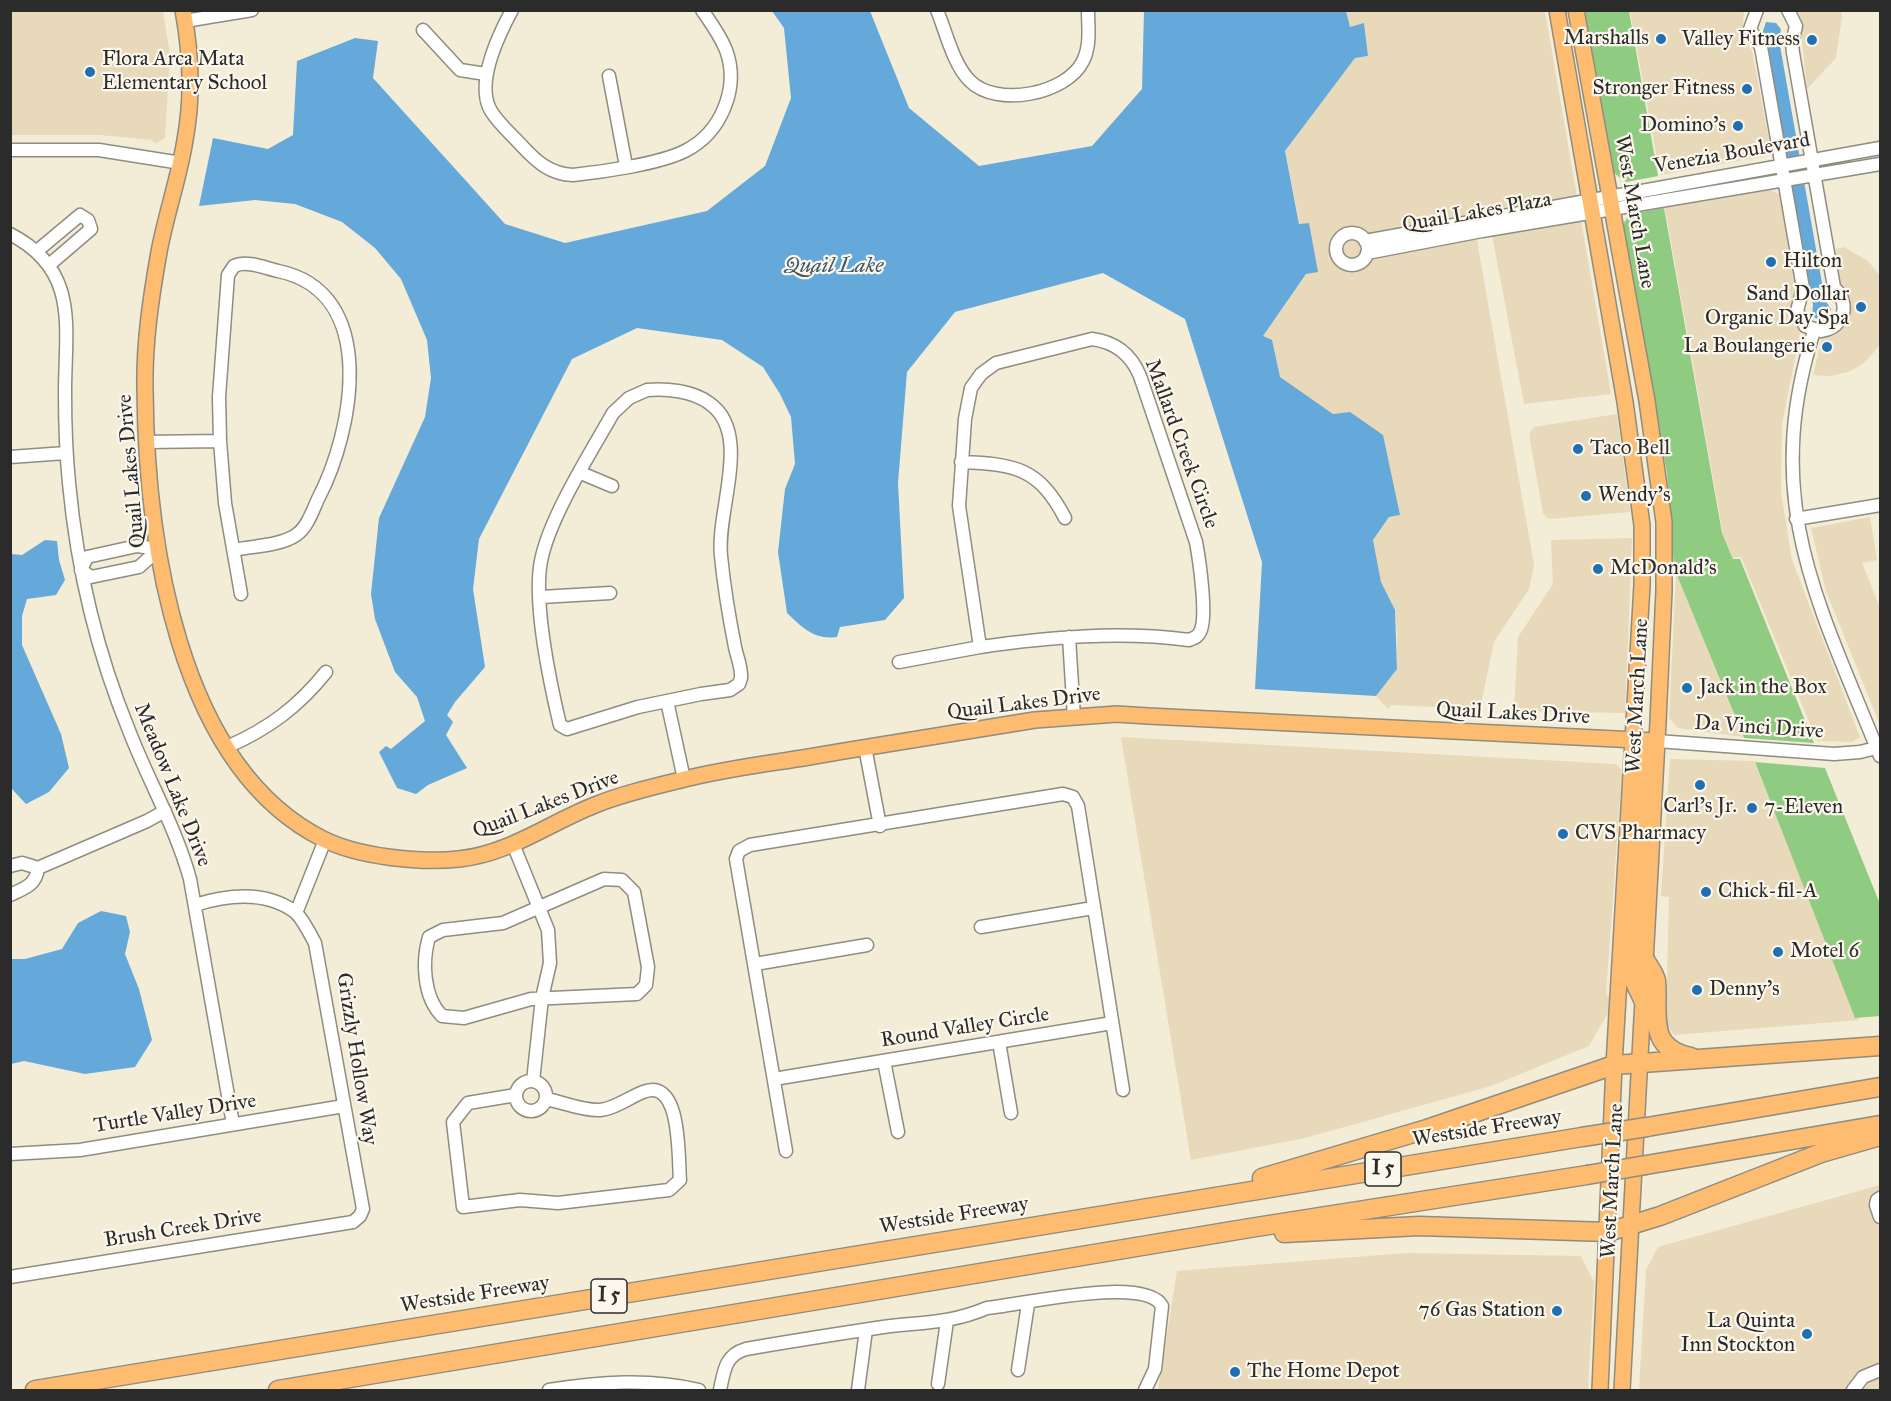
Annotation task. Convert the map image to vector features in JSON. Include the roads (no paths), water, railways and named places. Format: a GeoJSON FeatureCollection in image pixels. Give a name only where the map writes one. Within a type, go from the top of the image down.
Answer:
{"type":"FeatureCollection","features":[{"type":"Feature","properties":{"kind":"highway"},"geometry":{"type":"LineString","coordinates":[[1646,960],[1656,979],[1655,1015],[1658,1032],[1675,1051],[1693,1058]]}},
{"type":"Feature","properties":{"kind":"highway"},"geometry":{"type":"LineString","coordinates":[[1184,1201],[1428,1129],[1614,1065],[1881,1046]]}},
{"type":"Feature","properties":{"kind":"highway","name":"Westside Freeway"},"geometry":{"type":"LineString","coordinates":[[35,1390],[1881,1087]]}},
{"type":"Feature","properties":{"kind":"highway"},"geometry":{"type":"LineString","coordinates":[[1250,1228],[1277,1233],[1419,1226],[1608,1232],[1631,1226],[1879,1129]]}},
{"type":"Feature","properties":{"kind":"highway","name":"I 5"},"geometry":{"type":"LineString","coordinates":[[278,1390],[1250,1228],[1879,1129]]}},
{"type":"Feature","properties":{"kind":"main road","name":"West March Lane"},"geometry":{"type":"LineString","coordinates":[[1557,10],[1592,206],[1642,525],[1642,585],[1614,1065],[1600,1390]]}},
{"type":"Feature","properties":{"kind":"main road","name":"West March Lane"},"geometry":{"type":"LineString","coordinates":[[1576,10],[1647,401],[1664,522],[1664,591],[1658,741],[1622,1390]]}},
{"type":"Feature","properties":{"kind":"main road","name":"Quail Lakes Drive"},"geometry":{"type":"LineString","coordinates":[[184,16],[190,84],[181,163],[160,249],[151,303],[145,385],[151,508],[172,609],[186,656],[212,724],[253,784],[273,804],[325,840],[387,857],[427,861],[481,856],[513,844],[594,806],[684,779],[865,747],[1035,720],[1074,717],[1148,716],[1633,741]]}},
{"type":"Feature","properties":{"kind":"main road","name":"Da Vinci Drive"},"geometry":{"type":"LineString","coordinates":[[1633,741],[1658,741]]}},
{"type":"Feature","properties":{"kind":"main road"},"geometry":{"type":"LineString","coordinates":[[1633,741],[1641,748],[1645,756],[1633,982],[1644,1005]]}},
{"type":"Feature","properties":{"kind":"street"},"geometry":{"type":"LineString","coordinates":[[184,16],[252,10]]}},
{"type":"Feature","properties":{"kind":"street"},"geometry":{"type":"LineString","coordinates":[[512,10],[486,74],[486,98],[491,112],[543,166],[558,173],[573,175],[669,157],[686,151],[703,139],[722,114],[730,89],[728,58],[719,36],[702,10]]}},
{"type":"Feature","properties":{"kind":"street"},"geometry":{"type":"LineString","coordinates":[[937,10],[958,63],[968,80],[988,92],[1002,95],[1047,89],[1070,78],[1083,63],[1088,47],[1088,10]]}},
{"type":"Feature","properties":{"kind":"street"},"geometry":{"type":"LineString","coordinates":[[1757,10],[1750,23],[1751,33],[1761,47],[1803,288],[1797,311],[1801,322],[1814,330],[1826,330],[1836,325],[1842,316],[1844,306],[1834,287],[1793,53],[1792,43],[1796,26],[1788,10]]}},
{"type":"Feature","properties":{"kind":"street"},"geometry":{"type":"LineString","coordinates":[[423,30],[460,70],[486,74]]}},
{"type":"Feature","properties":{"kind":"street"},"geometry":{"type":"LineString","coordinates":[[609,76],[626,166]]}},
{"type":"Feature","properties":{"kind":"street","name":"Venezia Boulevard"},"geometry":{"type":"LineString","coordinates":[[1592,206],[1611,202],[1643,190],[1881,148]]}},
{"type":"Feature","properties":{"kind":"street"},"geometry":{"type":"LineString","coordinates":[[10,150],[82,149],[135,154],[181,163]]}},
{"type":"Feature","properties":{"kind":"street","name":"Venezia Boulevard"},"geometry":{"type":"LineString","coordinates":[[1611,202],[1647,204],[1881,164]]}},
{"type":"Feature","properties":{"kind":"street"},"geometry":{"type":"LineString","coordinates":[[1643,190],[1647,204]]}},
{"type":"Feature","properties":{"kind":"street","name":"Quail Lakes Plaza"},"geometry":{"type":"LineString","coordinates":[[1366,247],[1592,206]]}},
{"type":"Feature","properties":{"kind":"street"},"geometry":{"type":"LineString","coordinates":[[37,251],[80,215],[88,220],[91,229],[49,265]]}},
{"type":"Feature","properties":{"kind":"street","name":"Meadow Lake Drive"},"geometry":{"type":"LineString","coordinates":[[10,234],[37,251],[49,265],[60,287],[68,314],[65,391],[66,453],[81,570],[113,690],[183,854],[195,905],[234,1124]]}},
{"type":"Feature","properties":{"kind":"street"},"geometry":{"type":"LineString","coordinates":[[234,550],[289,538],[300,531],[336,461],[350,370],[348,339],[334,308],[319,292],[283,272],[244,264],[230,271],[221,351],[220,441],[225,503],[241,594]]}},
{"type":"Feature","properties":{"kind":"street"},"geometry":{"type":"LineString","coordinates":[[1814,330],[1803,368],[1794,417],[1792,469],[1796,519],[1814,592],[1879,750]]}},
{"type":"Feature","properties":{"kind":"street","name":"Mallard Creek Circle"},"geometry":{"type":"LineString","coordinates":[[899,662],[981,647],[1069,637],[1127,635],[1189,640],[1197,636],[1202,628],[1201,569],[1196,542],[1140,376],[1132,359],[1119,348],[1092,339],[1047,349],[990,366],[976,380],[968,398],[959,506],[961,534],[981,647]]}},
{"type":"Feature","properties":{"kind":"street"},"geometry":{"type":"LineString","coordinates":[[654,390],[697,396],[714,406],[728,427],[732,445],[721,526],[721,556],[741,678],[739,684],[730,690],[667,701],[597,720],[574,729],[562,727],[556,708],[540,597],[539,573],[544,547],[613,412],[636,394],[654,390]]}},
{"type":"Feature","properties":{"kind":"street"},"geometry":{"type":"LineString","coordinates":[[146,442],[220,441]]}},
{"type":"Feature","properties":{"kind":"street"},"geometry":{"type":"LineString","coordinates":[[10,456],[66,453]]}},
{"type":"Feature","properties":{"kind":"street"},"geometry":{"type":"LineString","coordinates":[[962,462],[1004,465],[1029,475],[1050,491],[1065,518]]}},
{"type":"Feature","properties":{"kind":"street"},"geometry":{"type":"LineString","coordinates":[[581,473],[612,486]]}},
{"type":"Feature","properties":{"kind":"street"},"geometry":{"type":"LineString","coordinates":[[1796,519],[1881,505]]}},
{"type":"Feature","properties":{"kind":"street"},"geometry":{"type":"LineString","coordinates":[[137,546],[159,549],[140,567],[91,577],[81,570],[87,557],[137,546]]}},
{"type":"Feature","properties":{"kind":"street"},"geometry":{"type":"LineString","coordinates":[[540,597],[610,593]]}},
{"type":"Feature","properties":{"kind":"street"},"geometry":{"type":"LineString","coordinates":[[1069,637],[1074,717]]}},
{"type":"Feature","properties":{"kind":"street"},"geometry":{"type":"LineString","coordinates":[[227,747],[253,736],[283,716],[310,691],[326,672]]}},
{"type":"Feature","properties":{"kind":"street"},"geometry":{"type":"LineString","coordinates":[[667,701],[684,779]]}},
{"type":"Feature","properties":{"kind":"street","name":"Da Vinci Drive"},"geometry":{"type":"LineString","coordinates":[[1658,741],[1834,754],[1879,750]]}},
{"type":"Feature","properties":{"kind":"street"},"geometry":{"type":"LineString","coordinates":[[865,747],[880,826]]}},
{"type":"Feature","properties":{"kind":"street"},"geometry":{"type":"LineString","coordinates":[[786,1151],[736,859],[739,851],[750,845],[880,826],[1067,794],[1076,801],[1078,806],[1123,1090]]}},
{"type":"Feature","properties":{"kind":"street"},"geometry":{"type":"LineString","coordinates":[[10,866],[22,863],[38,868],[165,811]]}},
{"type":"Feature","properties":{"kind":"street"},"geometry":{"type":"LineString","coordinates":[[195,905],[213,900],[248,896],[273,902],[296,913],[325,840]]}},
{"type":"Feature","properties":{"kind":"street"},"geometry":{"type":"LineString","coordinates":[[513,844],[548,930],[550,963],[542,998],[532,1081]]}},
{"type":"Feature","properties":{"kind":"street"},"geometry":{"type":"LineString","coordinates":[[10,895],[36,881],[38,868]]}},
{"type":"Feature","properties":{"kind":"street"},"geometry":{"type":"LineString","coordinates":[[604,879],[622,880],[634,892],[648,967],[646,985],[637,994],[531,999],[464,1018],[442,1016],[432,1006],[424,954],[429,936],[443,930],[503,923],[540,908],[604,879]]}},
{"type":"Feature","properties":{"kind":"street"},"geometry":{"type":"LineString","coordinates":[[981,927],[1093,908]]}},
{"type":"Feature","properties":{"kind":"street","name":"Grizzly Hollow Way"},"geometry":{"type":"LineString","coordinates":[[296,913],[319,954],[363,1209],[360,1216]]}},
{"type":"Feature","properties":{"kind":"street"},"geometry":{"type":"LineString","coordinates":[[754,964],[867,945]]}},
{"type":"Feature","properties":{"kind":"street","name":"Round Valley Circle"},"geometry":{"type":"LineString","coordinates":[[774,1079],[1112,1023]]}},
{"type":"Feature","properties":{"kind":"street"},"geometry":{"type":"LineString","coordinates":[[999,1042],[1011,1113]]}},
{"type":"Feature","properties":{"kind":"street"},"geometry":{"type":"LineString","coordinates":[[884,1061],[898,1132]]}},
{"type":"Feature","properties":{"kind":"street"},"geometry":{"type":"LineString","coordinates":[[532,1081],[541,1085],[546,1099],[537,1110],[527,1110],[519,1104],[516,1095],[520,1086],[532,1081]]}},
{"type":"Feature","properties":{"kind":"street"},"geometry":{"type":"LineString","coordinates":[[516,1095],[468,1103],[453,1122],[464,1208],[520,1200],[558,1203],[669,1190],[677,1185],[680,1180],[677,1139],[673,1107],[667,1096],[658,1091],[646,1090],[602,1110],[546,1099]]}},
{"type":"Feature","properties":{"kind":"street","name":"Turtle Valley Drive"},"geometry":{"type":"LineString","coordinates":[[10,1154],[80,1150],[344,1106]]}},
{"type":"Feature","properties":{"kind":"street"},"geometry":{"type":"LineString","coordinates":[[1881,1198],[1876,1205],[1881,1217]]}},
{"type":"Feature","properties":{"kind":"street","name":"Brush Creek Drive"},"geometry":{"type":"LineString","coordinates":[[10,1277],[352,1222],[360,1216]]}},
{"type":"Feature","properties":{"kind":"street"},"geometry":{"type":"LineString","coordinates":[[720,1390],[727,1361],[734,1353],[866,1330],[947,1321],[987,1308],[1028,1304],[1089,1293],[1119,1291],[1152,1296],[1162,1306],[1155,1369],[1145,1390]]}},
{"type":"Feature","properties":{"kind":"street"},"geometry":{"type":"LineString","coordinates":[[1018,1370],[1028,1304]]}},
{"type":"Feature","properties":{"kind":"street"},"geometry":{"type":"LineString","coordinates":[[938,1384],[947,1321]]}},
{"type":"Feature","properties":{"kind":"street"},"geometry":{"type":"LineString","coordinates":[[858,1390],[866,1330]]}},
{"type":"Feature","properties":{"kind":"street"},"geometry":{"type":"LineString","coordinates":[[1853,1390],[1863,1377],[1881,1370]]}},
{"type":"Feature","properties":{"kind":"street"},"geometry":{"type":"LineString","coordinates":[[549,1390],[593,1383],[624,1382],[662,1384],[699,1390]]}},
{"type":"Feature","properties":{"kind":"water","name":"Quail Lake"},"geometry":{"type":"Polygon","coordinates":[[[772,11],[870,11],[909,108],[979,166],[1092,146],[1142,89],[1144,11],[1346,11],[1350,27],[1364,23],[1368,56],[1355,58],[1285,151],[1299,224],[1309,223],[1318,272],[1306,274],[1263,336],[1272,340],[1280,377],[1333,414],[1350,412],[1383,435],[1400,515],[1389,517],[1373,540],[1381,582],[1395,610],[1397,669],[1376,696],[1255,689],[1262,562],[1185,319],[1103,273],[955,312],[907,372],[898,483],[904,598],[885,620],[840,627],[837,637],[815,635],[787,613],[778,552],[785,489],[795,464],[791,417],[763,367],[722,340],[637,328],[572,359],[479,539],[473,589],[485,667],[447,715],[453,722],[446,735],[467,768],[428,785],[416,794],[397,788],[379,752],[386,746],[391,749],[425,721],[417,697],[395,672],[375,619],[371,594],[379,518],[425,417],[431,378],[427,340],[401,279],[375,248],[342,222],[295,204],[255,200],[199,206],[213,138],[268,149],[293,135],[297,61],[355,38],[378,41],[373,78],[505,224],[565,243],[707,211],[765,166],[791,98],[784,28],[772,11]]]}},
{"type":"Feature","properties":{"kind":"water"},"geometry":{"type":"Polygon","coordinates":[[[1766,22],[1776,23],[1781,29],[1779,40],[1825,300],[1831,309],[1828,317],[1819,320],[1812,316],[1813,304],[1771,67],[1766,41],[1762,34],[1766,22]]]}},
{"type":"Feature","properties":{"kind":"water"},"geometry":{"type":"Polygon","coordinates":[[[45,540],[57,541],[59,560],[65,580],[56,595],[27,599],[22,616],[22,645],[61,734],[69,768],[49,792],[26,804],[11,788],[11,554],[22,555],[45,540]]]}},
{"type":"Feature","properties":{"kind":"water"},"geometry":{"type":"Polygon","coordinates":[[[101,911],[126,916],[130,932],[125,954],[139,989],[152,1040],[135,1067],[85,1074],[24,1061],[11,1064],[11,959],[25,959],[62,949],[78,923],[101,911]]]}},
{"type":"Feature","properties":{"kind":"place","name":"Marshalls"},"geometry":{"type":"Point","coordinates":[1661,39]}},
{"type":"Feature","properties":{"kind":"place","name":"Valley Fitness"},"geometry":{"type":"Point","coordinates":[1812,40]}},
{"type":"Feature","properties":{"kind":"place","name":"Flora Arca Mata Elementary School"},"geometry":{"type":"Point","coordinates":[90,72]}},
{"type":"Feature","properties":{"kind":"place","name":"Stronger Fitness"},"geometry":{"type":"Point","coordinates":[1747,89]}},
{"type":"Feature","properties":{"kind":"place","name":"Domino's"},"geometry":{"type":"Point","coordinates":[1738,126]}},
{"type":"Feature","properties":{"kind":"place","name":"Hilton"},"geometry":{"type":"Point","coordinates":[1771,262]}},
{"type":"Feature","properties":{"kind":"place","name":"Sand Dollar Organic Day Spa"},"geometry":{"type":"Point","coordinates":[1861,307]}},
{"type":"Feature","properties":{"kind":"place","name":"La Boulangerie"},"geometry":{"type":"Point","coordinates":[1827,347]}},
{"type":"Feature","properties":{"kind":"place","name":"Taco Bell"},"geometry":{"type":"Point","coordinates":[1578,449]}},
{"type":"Feature","properties":{"kind":"place","name":"Wendy's"},"geometry":{"type":"Point","coordinates":[1586,496]}},
{"type":"Feature","properties":{"kind":"place","name":"McDonald's"},"geometry":{"type":"Point","coordinates":[1598,569]}},
{"type":"Feature","properties":{"kind":"place","name":"Jack in the Box"},"geometry":{"type":"Point","coordinates":[1687,688]}},
{"type":"Feature","properties":{"kind":"place","name":"Carl's Jr."},"geometry":{"type":"Point","coordinates":[1700,785]}},
{"type":"Feature","properties":{"kind":"place","name":"7-Eleven"},"geometry":{"type":"Point","coordinates":[1752,808]}},
{"type":"Feature","properties":{"kind":"place","name":"CVS Pharmacy"},"geometry":{"type":"Point","coordinates":[1563,834]}},
{"type":"Feature","properties":{"kind":"place","name":"Chick-fil-A"},"geometry":{"type":"Point","coordinates":[1706,892]}},
{"type":"Feature","properties":{"kind":"place","name":"Motel 6"},"geometry":{"type":"Point","coordinates":[1778,952]}},
{"type":"Feature","properties":{"kind":"place","name":"Denny's"},"geometry":{"type":"Point","coordinates":[1697,990]}},
{"type":"Feature","properties":{"kind":"place","name":"76 Gas Station"},"geometry":{"type":"Point","coordinates":[1557,1311]}},
{"type":"Feature","properties":{"kind":"place","name":"La Quinta Inn Stockton"},"geometry":{"type":"Point","coordinates":[1807,1334]}},
{"type":"Feature","properties":{"kind":"place","name":"The Home Depot"},"geometry":{"type":"Point","coordinates":[1235,1372]}}]}
